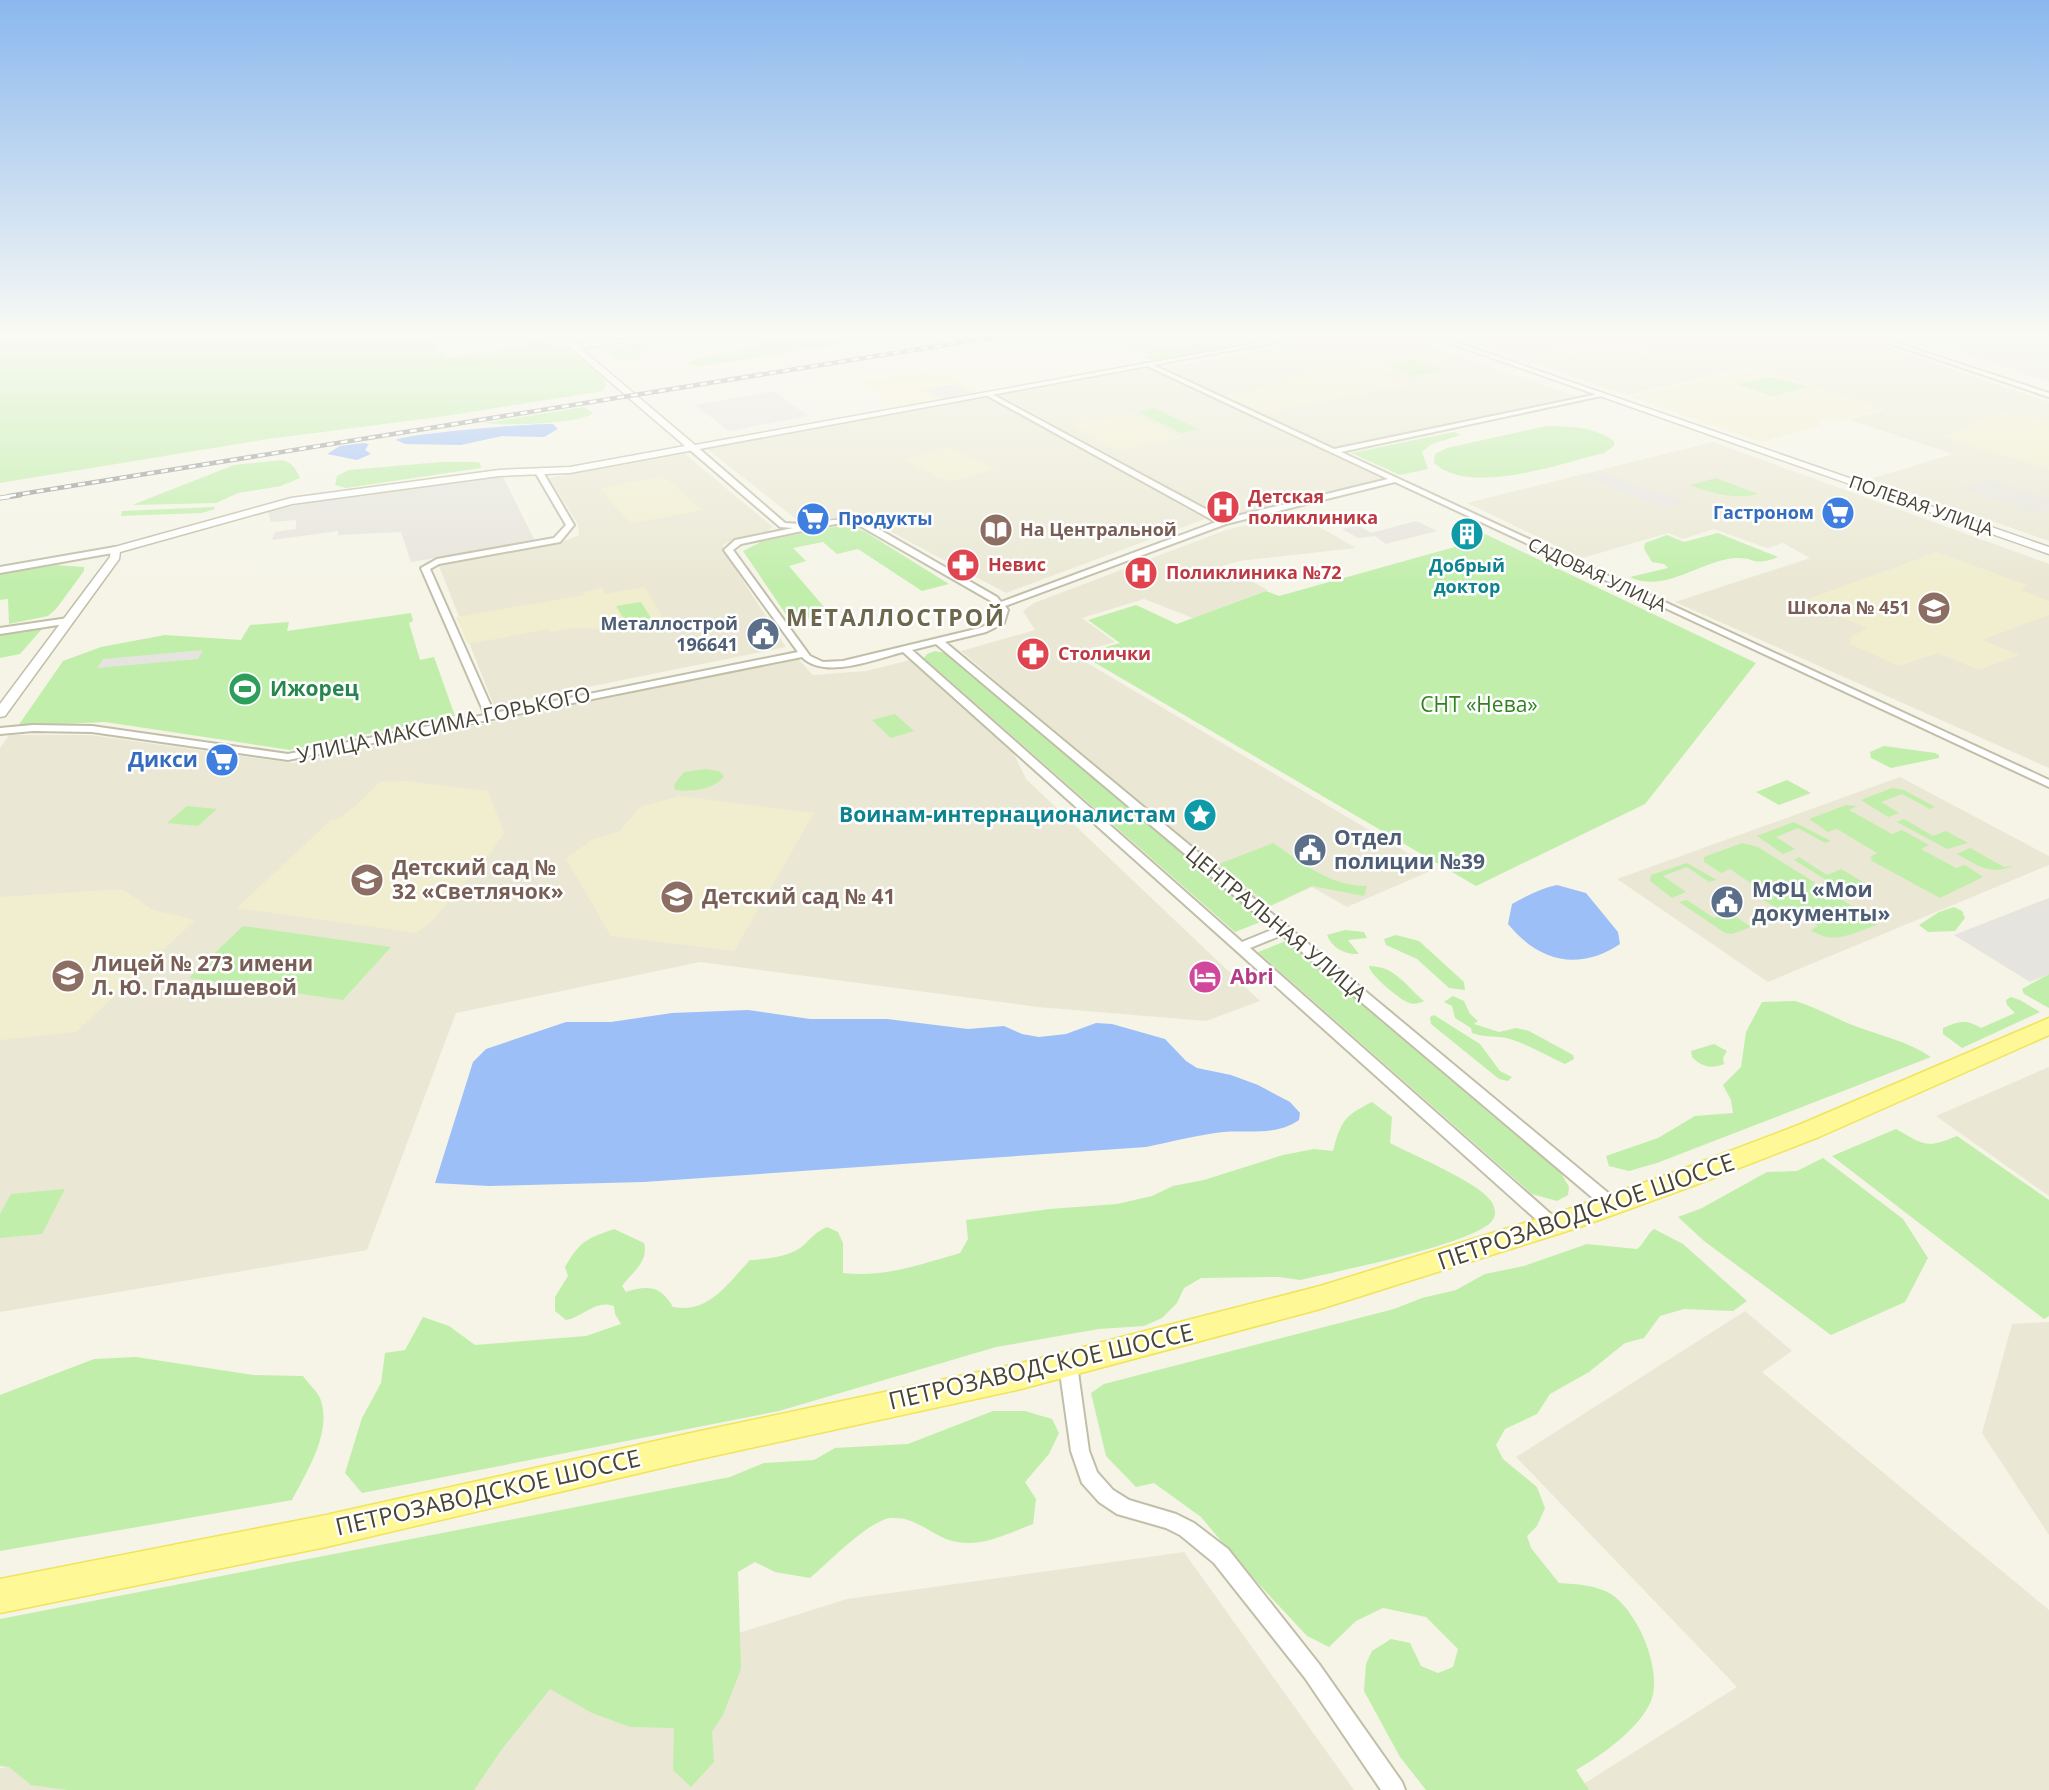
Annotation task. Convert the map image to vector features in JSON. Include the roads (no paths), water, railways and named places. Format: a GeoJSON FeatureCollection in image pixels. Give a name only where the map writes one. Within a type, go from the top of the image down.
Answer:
{"type":"FeatureCollection","features":[{"type":"Feature","properties":{"kind":"main road","name":"ПЕТРОЗАВОДСКОЕ ШОССЕ"},"geometry":{"type":"LineString","coordinates":[[0,1596],[327,1530],[689,1447],[1068,1365],[1431,1266],[1614,1206],[1891,1099],[2049,1026]]}},
{"type":"Feature","properties":{"kind":"street"},"geometry":{"type":"LineString","coordinates":[[661,421],[783,525]]}},
{"type":"Feature","properties":{"kind":"street"},"geometry":{"type":"LineString","coordinates":[[0,570],[115,550],[291,501],[499,473],[570,470],[843,421]]}},
{"type":"Feature","properties":{"kind":"street"},"geometry":{"type":"LineString","coordinates":[[1037,421],[1223,522]]}},
{"type":"Feature","properties":{"kind":"street","name":"САДОВАЯ УЛИЦА"},"geometry":{"type":"LineString","coordinates":[[1268,421],[2049,784]]}},
{"type":"Feature","properties":{"kind":"street"},"geometry":{"type":"LineString","coordinates":[[1333,451],[1476,421]]}},
{"type":"Feature","properties":{"kind":"street","name":"ПОЛЕВАЯ УЛИЦА"},"geometry":{"type":"LineString","coordinates":[[1677,421],[2049,551]]}},
{"type":"Feature","properties":{"kind":"street"},"geometry":{"type":"LineString","coordinates":[[490,715],[425,568],[437,562],[557,540],[569,526],[539,472]]}},
{"type":"Feature","properties":{"kind":"street"},"geometry":{"type":"LineString","coordinates":[[1000,605],[1223,522],[1394,480]]}},
{"type":"Feature","properties":{"kind":"street"},"geometry":{"type":"LineString","coordinates":[[843,521],[865,525],[1000,605],[1004,615],[993,626],[831,665],[816,663],[803,654],[728,550],[738,542],[810,527],[843,521]]}},
{"type":"Feature","properties":{"kind":"street"},"geometry":{"type":"LineString","coordinates":[[764,536],[783,525],[810,527]]}},
{"type":"Feature","properties":{"kind":"street"},"geometry":{"type":"LineString","coordinates":[[0,713],[5,700],[115,557],[115,550]]}},
{"type":"Feature","properties":{"kind":"street"},"geometry":{"type":"LineString","coordinates":[[0,632],[68,621]]}},
{"type":"Feature","properties":{"kind":"street","name":"ЦЕНТРАЛЬНАЯ УЛИЦА"},"geometry":{"type":"LineString","coordinates":[[938,641],[1614,1206]]}},
{"type":"Feature","properties":{"kind":"street","name":"ЦЕНТРАЛЬНАЯ УЛИЦА"},"geometry":{"type":"LineString","coordinates":[[905,649],[1555,1227]]}},
{"type":"Feature","properties":{"kind":"street","name":"УЛИЦА МАКСИМА ГОРЬКОГО"},"geometry":{"type":"LineString","coordinates":[[0,731],[33,728],[92,729],[288,757],[803,654]]}},
{"type":"Feature","properties":{"kind":"street"},"geometry":{"type":"LineString","coordinates":[[1241,947],[1284,930]]}},
{"type":"Feature","properties":{"kind":"street"},"geometry":{"type":"LineString","coordinates":[[1068,1365],[1080,1451],[1089,1477],[1106,1496],[1124,1508],[1169,1520],[1188,1529],[1221,1556],[1312,1671],[1394,1790]]}},
{"type":"Feature","properties":{"kind":"water"},"geometry":{"type":"Polygon","coordinates":[[[553,424],[558,429],[544,437],[502,436],[461,445],[405,444],[396,440],[444,432],[553,424]]]}},
{"type":"Feature","properties":{"kind":"water"},"geometry":{"type":"Polygon","coordinates":[[[369,444],[365,450],[371,454],[357,460],[327,454],[340,446],[369,444]]]}},
{"type":"Feature","properties":{"kind":"water"},"geometry":{"type":"Polygon","coordinates":[[[1557,885],[1586,893],[1618,932],[1620,944],[1604,953],[1574,960],[1546,954],[1520,937],[1508,924],[1512,904],[1557,885]]]}},
{"type":"Feature","properties":{"kind":"water"},"geometry":{"type":"Polygon","coordinates":[[[748,1010],[810,1019],[887,1019],[968,1029],[1004,1026],[1022,1034],[1039,1037],[1066,1034],[1096,1023],[1112,1024],[1165,1039],[1186,1061],[1197,1068],[1231,1075],[1258,1085],[1290,1102],[1300,1113],[1299,1120],[1272,1130],[1223,1132],[1146,1147],[644,1182],[489,1186],[435,1183],[473,1062],[486,1049],[566,1022],[611,1022],[672,1013],[748,1010]]]}},
{"type":"Feature","properties":{"kind":"railway"},"geometry":{"type":"LineString","coordinates":[[9,496],[477,421]]}},
{"type":"Feature","properties":{"kind":"railway"},"geometry":{"type":"LineString","coordinates":[[0,498],[20,495]]}},
{"type":"Feature","properties":{"kind":"place","name":"Детская поликлиника"},"geometry":{"type":"Point","coordinates":[1223,507]}},
{"type":"Feature","properties":{"kind":"place","name":"Гастроном"},"geometry":{"type":"Point","coordinates":[1838,513]}},
{"type":"Feature","properties":{"kind":"place","name":"Продукты"},"geometry":{"type":"Point","coordinates":[813,519]}},
{"type":"Feature","properties":{"kind":"place","name":"На Центральной"},"geometry":{"type":"Point","coordinates":[996,530]}},
{"type":"Feature","properties":{"kind":"place","name":"Добрый доктор"},"geometry":{"type":"Point","coordinates":[1467,534]}},
{"type":"Feature","properties":{"kind":"place","name":"Невис"},"geometry":{"type":"Point","coordinates":[963,565]}},
{"type":"Feature","properties":{"kind":"place","name":"Поликлиника №72"},"geometry":{"type":"Point","coordinates":[1141,573]}},
{"type":"Feature","properties":{"kind":"place","name":"Школа № 451"},"geometry":{"type":"Point","coordinates":[1934,608]}},
{"type":"Feature","properties":{"kind":"place","name":"Металлострой 196641"},"geometry":{"type":"Point","coordinates":[763,634]}},
{"type":"Feature","properties":{"kind":"place","name":"Столички"},"geometry":{"type":"Point","coordinates":[1033,654]}},
{"type":"Feature","properties":{"kind":"place","name":"Ижорец"},"geometry":{"type":"Point","coordinates":[245,689]}},
{"type":"Feature","properties":{"kind":"place","name":"Дикси"},"geometry":{"type":"Point","coordinates":[222,760]}},
{"type":"Feature","properties":{"kind":"place","name":"Воинам-интернационалистам"},"geometry":{"type":"Point","coordinates":[1200,815]}},
{"type":"Feature","properties":{"kind":"place","name":"Отдел полиции №39"},"geometry":{"type":"Point","coordinates":[1310,850]}},
{"type":"Feature","properties":{"kind":"place","name":"Детский сад № 32 «Светлячок»"},"geometry":{"type":"Point","coordinates":[367,880]}},
{"type":"Feature","properties":{"kind":"place","name":"Детский сад № 41"},"geometry":{"type":"Point","coordinates":[677,897]}},
{"type":"Feature","properties":{"kind":"place","name":"МФЦ «Мои документы»"},"geometry":{"type":"Point","coordinates":[1727,902]}},
{"type":"Feature","properties":{"kind":"place","name":"Лицей № 273 имени Л. Ю. Гладышевой"},"geometry":{"type":"Point","coordinates":[68,976]}},
{"type":"Feature","properties":{"kind":"place","name":"Abri"},"geometry":{"type":"Point","coordinates":[1205,977]}},
{"type":"Feature","properties":{"kind":"district","name":"МЕТАЛЛОСТРОЙ"},"geometry":{"type":"Point","coordinates":[896,618]}},
{"type":"Feature","properties":{"kind":"park label","name":"СНТ «Нева»"},"geometry":{"type":"Point","coordinates":[1479,705]}}]}
